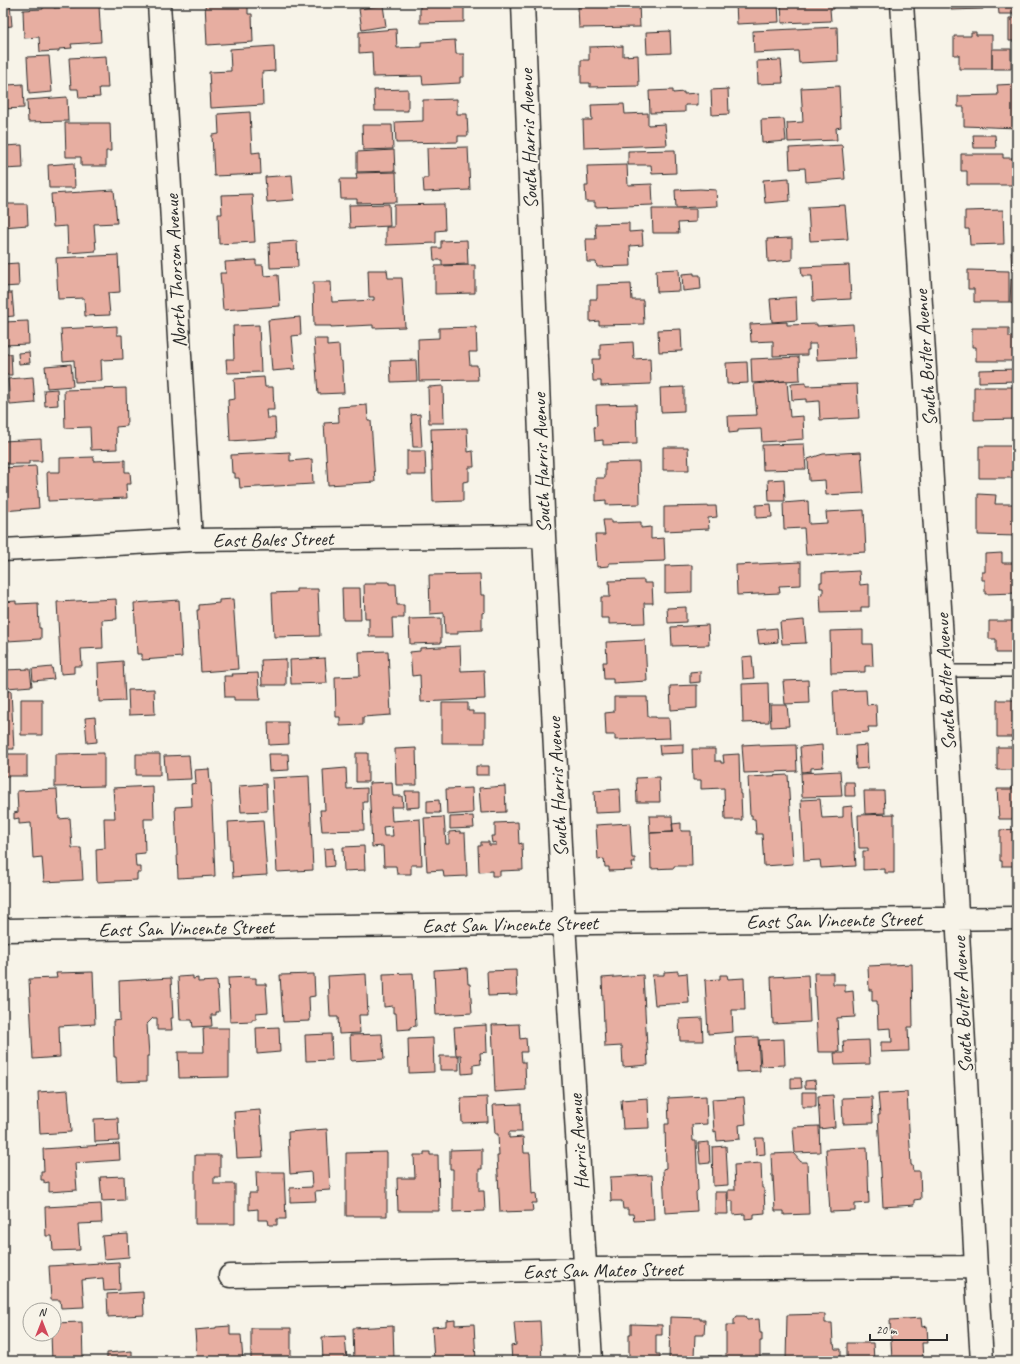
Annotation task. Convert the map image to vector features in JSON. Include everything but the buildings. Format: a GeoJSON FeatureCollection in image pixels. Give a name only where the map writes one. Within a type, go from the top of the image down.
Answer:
{"type":"FeatureCollection","features":[{"type":"Feature","properties":{"kind":"street","name":"North Thorson Avenue"},"geometry":{"type":"LineString","coordinates":[[160,3],[191,540]]}},
{"type":"Feature","properties":{"kind":"street","name":"South Harris Avenue"},"geometry":{"type":"LineString","coordinates":[[523,3],[544,536],[564,923]]}},
{"type":"Feature","properties":{"kind":"street","name":"South Butler Avenue"},"geometry":{"type":"LineString","coordinates":[[902,3],[944,671],[982,1361]]}},
{"type":"Feature","properties":{"kind":"street","name":"East Bales Street"},"geometry":{"type":"LineString","coordinates":[[3,550],[191,540],[544,536]]}},
{"type":"Feature","properties":{"kind":"street","name":"East San Vincente Street"},"geometry":{"type":"LineString","coordinates":[[3,930],[1017,918]]}},
{"type":"Feature","properties":{"kind":"street","name":"Harris Avenue"},"geometry":{"type":"LineString","coordinates":[[564,923],[591,1361]]}},
{"type":"Feature","properties":{"kind":"street","name":"East San Mateo Street"},"geometry":{"type":"LineString","coordinates":[[230,1276],[586,1269],[976,1267]]}},
{"type":"Feature","properties":{"kind":"lane"},"geometry":{"type":"LineString","coordinates":[[944,671],[1017,671]]}}]}
